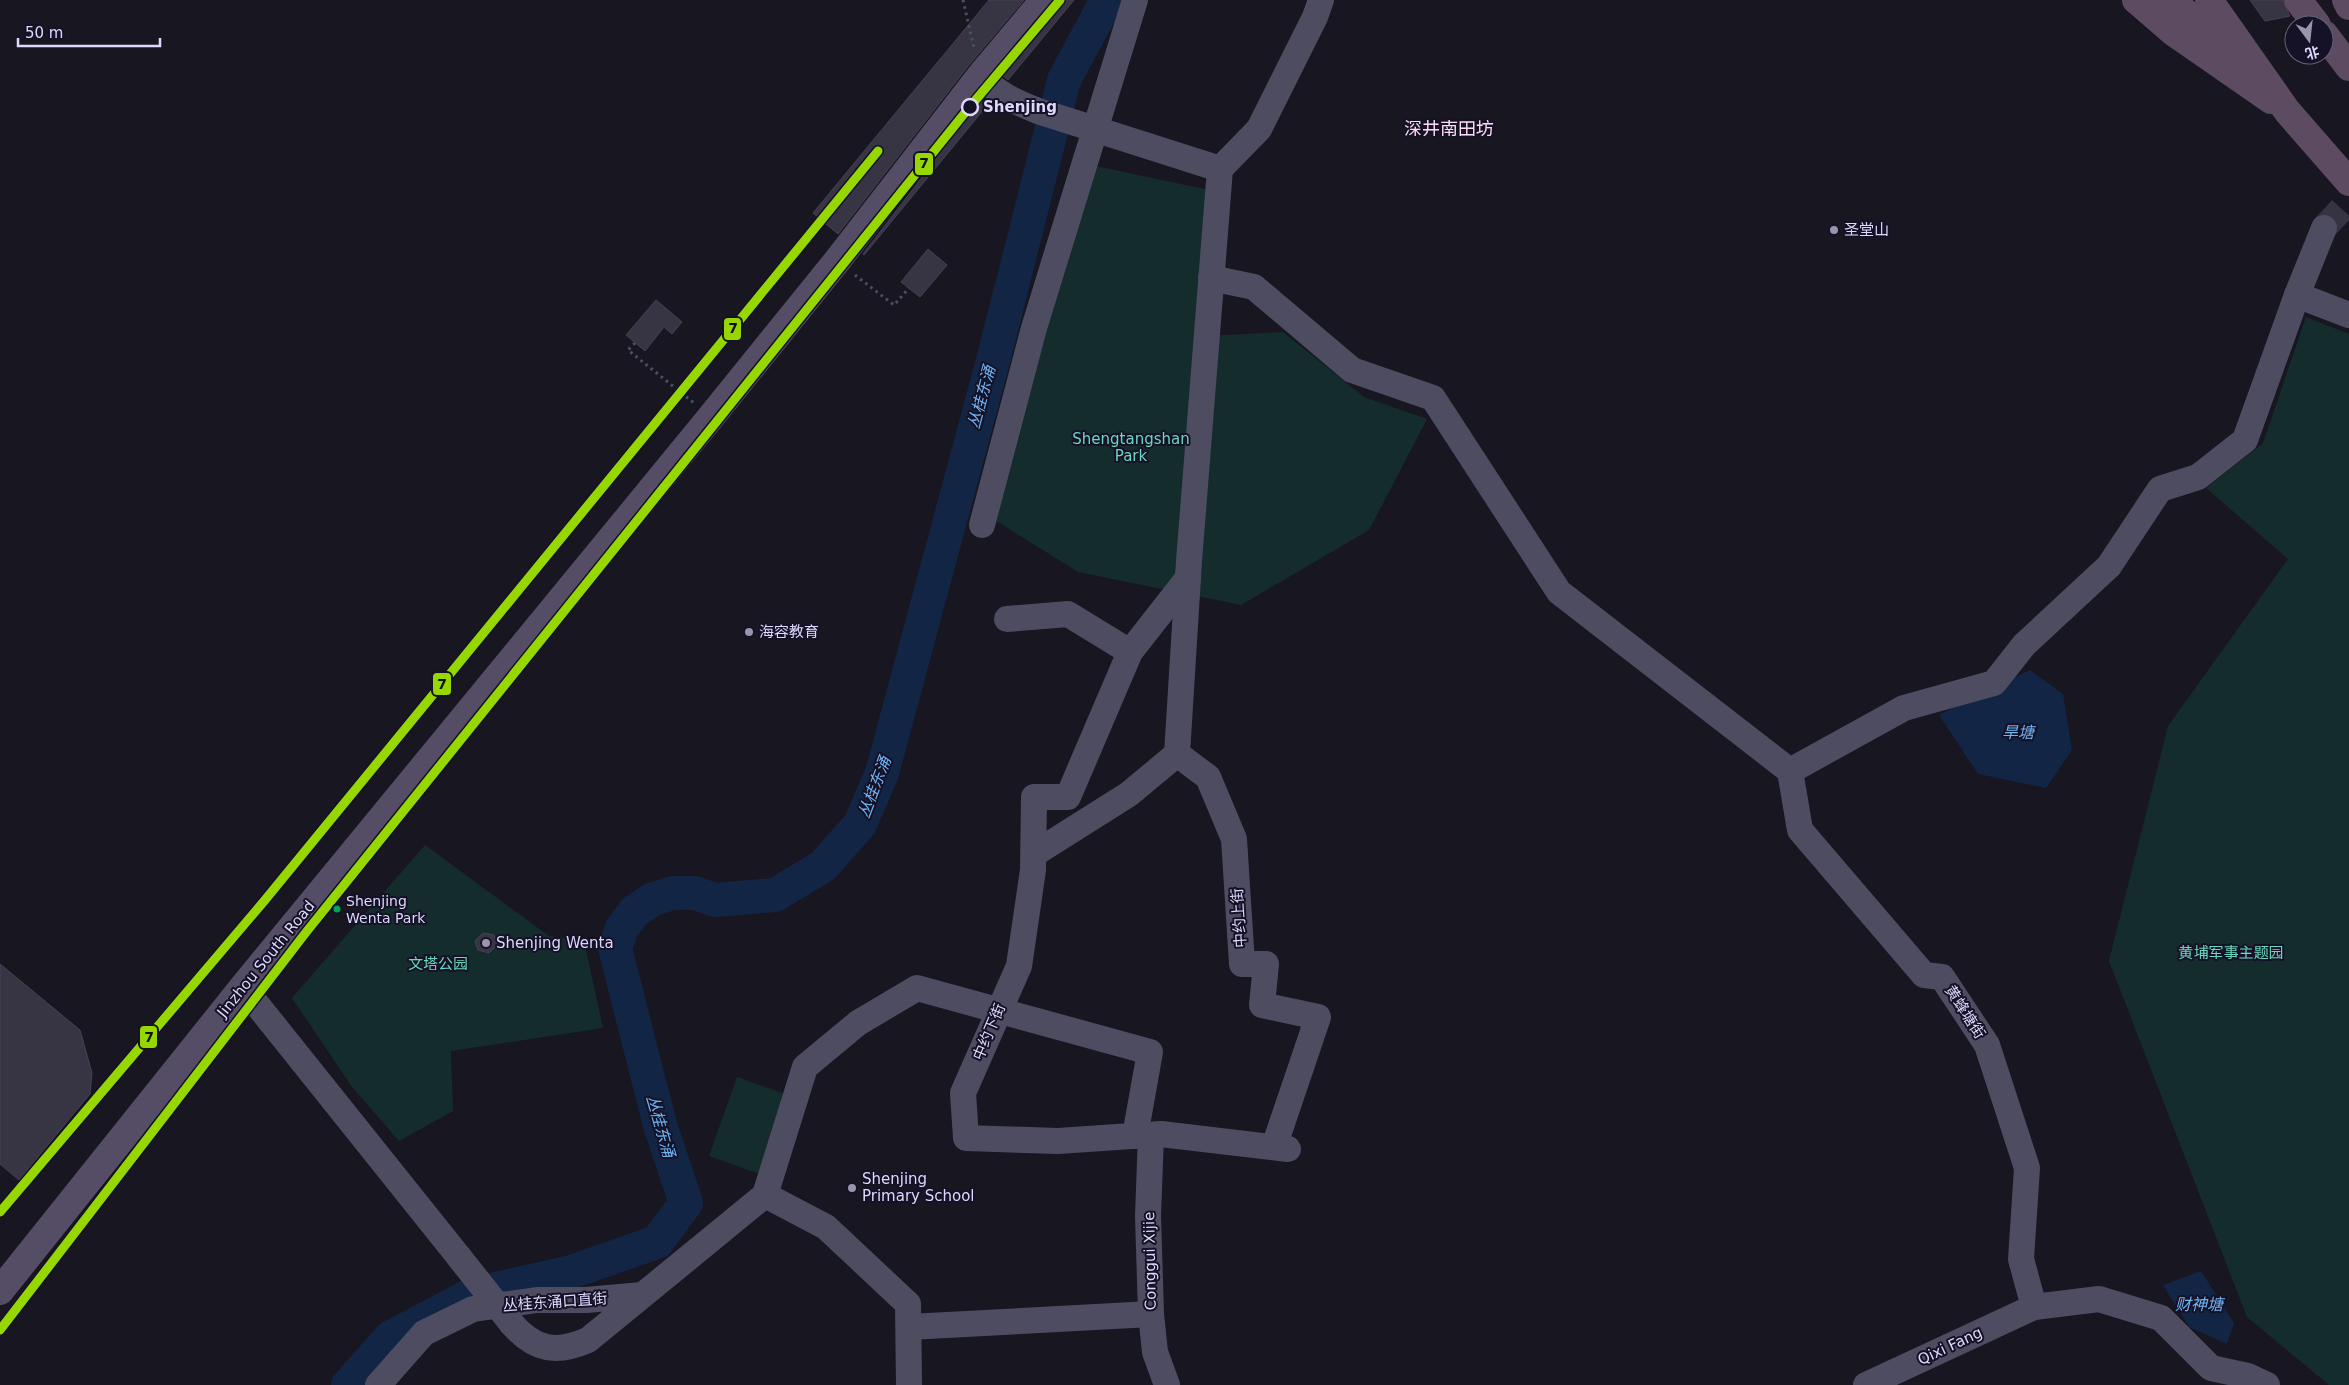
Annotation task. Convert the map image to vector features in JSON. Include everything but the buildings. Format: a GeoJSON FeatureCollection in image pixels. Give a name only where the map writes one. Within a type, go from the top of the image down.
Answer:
{"type":"FeatureCollection","features":[{"type":"Feature","properties":{"kind":"highway"},"geometry":{"type":"LineString","coordinates":[[2136,0],[2173,32],[2287,111]]}},
{"type":"Feature","properties":{"kind":"highway"},"geometry":{"type":"LineString","coordinates":[[2170,0],[2260,72]]}},
{"type":"Feature","properties":{"kind":"highway"},"geometry":{"type":"LineString","coordinates":[[2209,0],[2287,111],[2349,182]]}},
{"type":"Feature","properties":{"kind":"highway"},"geometry":{"type":"LineString","coordinates":[[2298,0],[2309,15]]}},
{"type":"Feature","properties":{"kind":"highway"},"geometry":{"type":"LineString","coordinates":[[2346,0],[2349,6]]}},
{"type":"Feature","properties":{"kind":"highway"},"geometry":{"type":"LineString","coordinates":[[2334,47],[2349,67]]}},
{"type":"Feature","properties":{"kind":"main road","name":"Jinzhou South Road"},"geometry":{"type":"LineString","coordinates":[[0,1290],[243,987],[711,417],[837,261],[981,75],[1044,0]]}},
{"type":"Feature","properties":{"kind":"street"},"geometry":{"type":"LineString","coordinates":[[982,525],[1034,328],[1084,126],[1135,0]]}},
{"type":"Feature","properties":{"kind":"street"},"geometry":{"type":"LineString","coordinates":[[1034,854],[1129,794],[1177,754],[1188,578],[1220,169],[1260,129],[1314,17],[1320,0]]}},
{"type":"Feature","properties":{"kind":"street"},"geometry":{"type":"LineString","coordinates":[[981,75],[989,85],[1009,99],[1038,111],[1220,169]]}},
{"type":"Feature","properties":{"kind":"street"},"geometry":{"type":"LineString","coordinates":[[1211,278],[1254,287],[1352,370],[1433,398],[1559,592],[1790,771],[1904,708],[1994,683],[2024,645],[2109,566],[2160,489],[2198,477],[2245,440],[2297,295],[2324,228]]}},
{"type":"Feature","properties":{"kind":"street"},"geometry":{"type":"LineString","coordinates":[[2297,295],[2349,315]]}},
{"type":"Feature","properties":{"kind":"street"},"geometry":{"type":"LineString","coordinates":[[1008,619],[1068,614],[1130,652],[1188,578]]}},
{"type":"Feature","properties":{"kind":"street","name":"中约下街"},"geometry":{"type":"LineString","coordinates":[[1130,652],[1068,797],[1034,797],[1034,854],[1019,966],[963,1093],[966,1138],[1058,1141],[1161,1134],[1281,1148]]}},
{"type":"Feature","properties":{"kind":"street","name":"中约上街"},"geometry":{"type":"LineString","coordinates":[[1177,754],[1208,777],[1234,839],[1242,964],[1266,964],[1262,1005],[1318,1017],[1281,1148]]}},
{"type":"Feature","properties":{"kind":"street","name":"黄蜂塘街"},"geometry":{"type":"LineString","coordinates":[[1790,771],[1800,830],[1924,975],[1942,977],[1987,1045],[2026,1168],[2021,1259],[2034,1307]]}},
{"type":"Feature","properties":{"kind":"street"},"geometry":{"type":"LineString","coordinates":[[243,987],[512,1324],[523,1336],[538,1345],[555,1349],[572,1347],[588,1340],[765,1195],[805,1067],[858,1023],[917,988],[999,1010]]}},
{"type":"Feature","properties":{"kind":"street","name":"Conggui Xijie"},"geometry":{"type":"LineString","coordinates":[[999,1010],[1150,1052],[1143,1135],[1151,1314],[1155,1352],[1167,1385]]}},
{"type":"Feature","properties":{"kind":"street"},"geometry":{"type":"LineString","coordinates":[[765,1195],[826,1227],[908,1304],[909,1385]]}},
{"type":"Feature","properties":{"kind":"street","name":"丛桂东涌口直街"},"geometry":{"type":"LineString","coordinates":[[378,1385],[424,1333],[473,1309],[537,1300],[586,1300],[642,1295]]}},
{"type":"Feature","properties":{"kind":"street","name":"Qixi Fang"},"geometry":{"type":"LineString","coordinates":[[1866,1385],[2034,1307],[2099,1299],[2161,1318],[2211,1368],[2248,1376],[2267,1385]]}},
{"type":"Feature","properties":{"kind":"street"},"geometry":{"type":"LineString","coordinates":[[909,1327],[1151,1314]]}},
{"type":"Feature","properties":{"kind":"path"},"geometry":{"type":"LineString","coordinates":[[963,0],[981,75]]}},
{"type":"Feature","properties":{"kind":"path"},"geometry":{"type":"LineString","coordinates":[[837,261],[894,305],[909,288]]}},
{"type":"Feature","properties":{"kind":"path"},"geometry":{"type":"LineString","coordinates":[[635,343],[628,350],[711,417]]}},
{"type":"Feature","properties":{"kind":"green space","name":"Shengtangshan Park"},"geometry":{"type":"Polygon","coordinates":[[[1072,161],[1209,190],[1205,336],[1283,332],[1364,397],[1427,419],[1369,530],[1241,605],[1078,572],[974,507],[1072,161]]]}},
{"type":"Feature","properties":{"kind":"green space","name":"黄埔军事主题园"},"geometry":{"type":"Polygon","coordinates":[[[2306,317],[2349,334],[2349,1385],[2329,1385],[2247,1317],[2109,961],[2168,726],[2288,559],[2206,488],[2263,443],[2306,317]]]}},
{"type":"Feature","properties":{"kind":"green space","name":"文塔公园"},"geometry":{"type":"Polygon","coordinates":[[[425,845],[549,936],[584,941],[603,1028],[451,1051],[453,1111],[399,1141],[352,1087],[292,998],[425,845]]]}},
{"type":"Feature","properties":{"kind":"green space"},"geometry":{"type":"Polygon","coordinates":[[[737,1077],[788,1095],[760,1174],[709,1156],[737,1077]]]}},
{"type":"Feature","properties":{"kind":"water","name":"旱塘"},"geometry":{"type":"Polygon","coordinates":[[[2030,670],[2063,694],[2072,750],[2046,788],[1978,774],[1939,715],[2030,670]]]}},
{"type":"Feature","properties":{"kind":"water","name":"财神塘"},"geometry":{"type":"Polygon","coordinates":[[[2201,1271],[2234,1323],[2227,1344],[2189,1327],[2163,1285],[2201,1271]]]}},
{"type":"Feature","properties":{"kind":"waterway","name":"丛桂东涌"},"geometry":{"type":"LineString","coordinates":[[348,1385],[391,1337],[473,1294],[571,1272],[657,1242],[686,1203],[660,1125],[615,948],[622,928],[635,911],[653,899],[673,893],[695,893],[715,900],[775,895],[823,866],[860,824],[882,773],[994,357],[1064,80],[1107,0]]}},
{"type":"Feature","properties":{"kind":"tunnel"},"geometry":{"type":"LineString","coordinates":[[2324,228],[2349,201]]}},
{"type":"Feature","properties":{"kind":"transit line","name":"7"},"geometry":{"type":"LineString","coordinates":[[0,1330],[307,931],[968,109],[1060,0]]}},
{"type":"Feature","properties":{"kind":"transit line","name":"7"},"geometry":{"type":"LineString","coordinates":[[0,1212],[265,900],[878,151]]}},
{"type":"Feature","properties":{"kind":"place","name":"Shenjing"},"geometry":{"type":"Point","coordinates":[970,107]}},
{"type":"Feature","properties":{"kind":"place","name":"圣堂山"},"geometry":{"type":"Point","coordinates":[1834,230]}},
{"type":"Feature","properties":{"kind":"place","name":"海容教育"},"geometry":{"type":"Point","coordinates":[749,632]}},
{"type":"Feature","properties":{"kind":"place","name":"Shenjing Wenta Park"},"geometry":{"type":"Point","coordinates":[337,909]}},
{"type":"Feature","properties":{"kind":"place","name":"Shenjing Wenta"},"geometry":{"type":"Point","coordinates":[486,943]}},
{"type":"Feature","properties":{"kind":"place","name":"Shenjing Primary School"},"geometry":{"type":"Point","coordinates":[852,1188]}},
{"type":"Feature","properties":{"kind":"district","name":"深井南田坊"},"geometry":{"type":"Point","coordinates":[1449,129]}}]}
